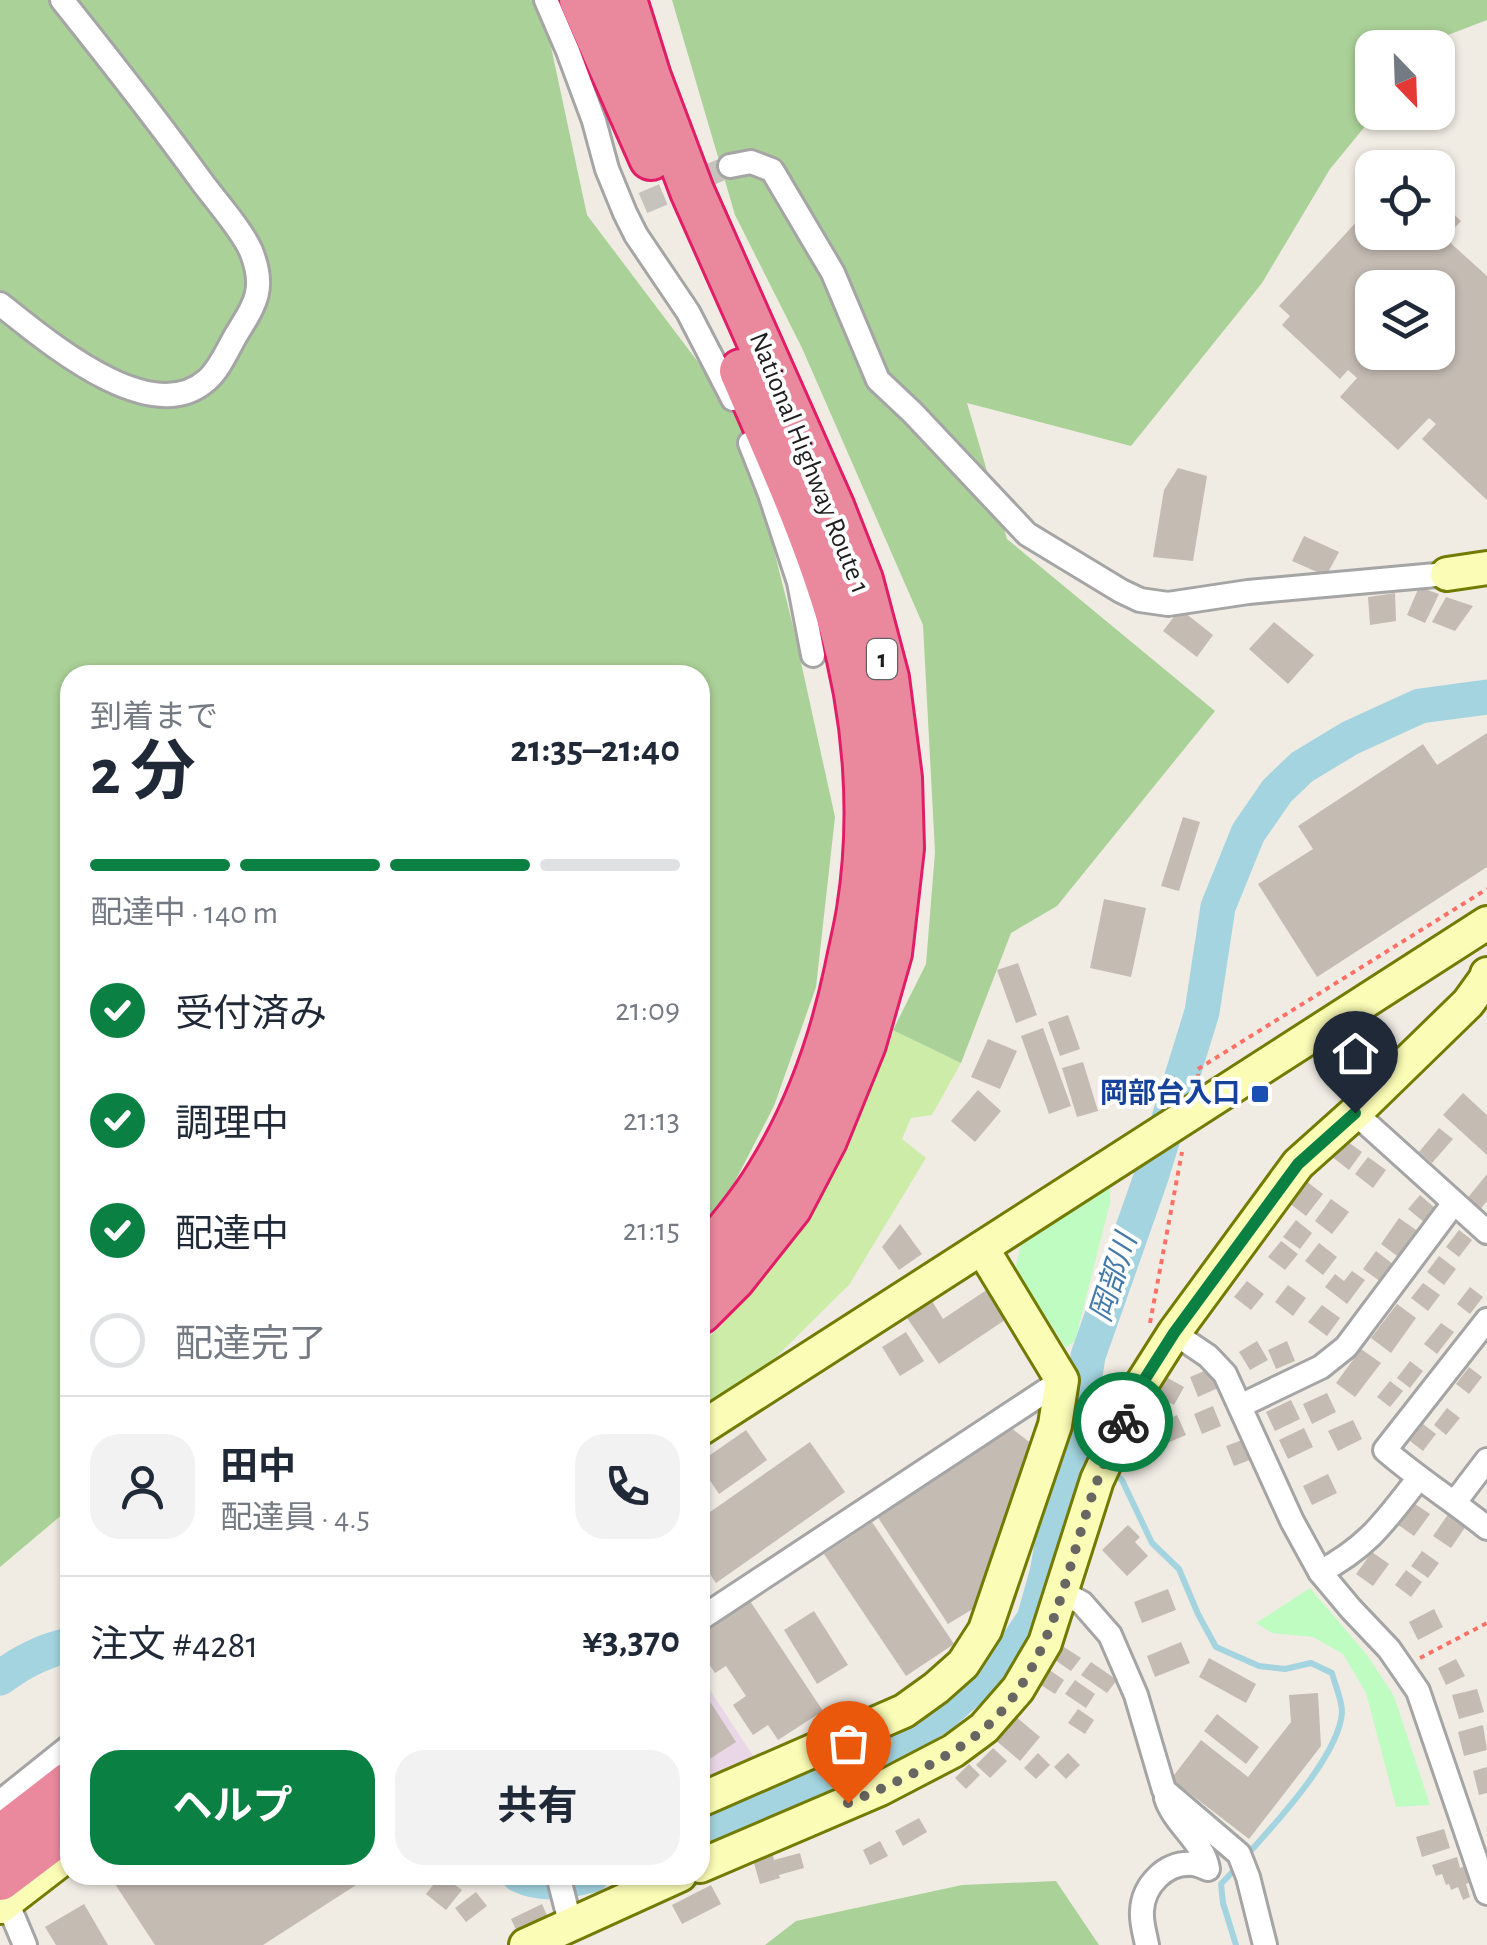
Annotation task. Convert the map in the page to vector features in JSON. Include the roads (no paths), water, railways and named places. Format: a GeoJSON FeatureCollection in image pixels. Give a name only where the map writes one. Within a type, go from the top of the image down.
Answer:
{"type":"FeatureCollection","features":[{"type":"Feature","properties":{"kind":"highway","name":"National Highway Route 1"},"geometry":{"type":"LineString","coordinates":[[581,0],[816,546],[841,627],[862,730],[866,795],[860,909],[827,1050],[798,1121],[768,1175],[710,1250]]}},
{"type":"Feature","properties":{"kind":"highway","name":"National Highway Route 1"},"geometry":{"type":"LineString","coordinates":[[625,0],[692,191],[861,580],[887,678],[900,778],[902,848],[890,953],[864,1044],[825,1140],[790,1206],[710,1302]]}},
{"type":"Feature","properties":{"kind":"highway"},"geometry":{"type":"LineString","coordinates":[[0,1837],[60,1790]]}},
{"type":"Feature","properties":{"kind":"highway"},"geometry":{"type":"LineString","coordinates":[[2,1896],[60,1836]]}},
{"type":"Feature","properties":{"kind":"street"},"geometry":{"type":"LineString","coordinates":[[0,304],[49,342],[116,385],[154,395],[188,392],[209,379],[254,307],[260,281],[250,247],[139,96],[62,0]]}},
{"type":"Feature","properties":{"kind":"street"},"geometry":{"type":"LineString","coordinates":[[546,0],[588,104],[608,169],[634,208],[636,235],[688,312],[728,388],[770,494],[798,582],[812,654]]}},
{"type":"Feature","properties":{"kind":"street"},"geometry":{"type":"LineString","coordinates":[[730,166],[751,162],[772,170],[833,274],[878,380],[1027,534],[1121,591],[1140,600],[1168,604],[1487,568]]}},
{"type":"Feature","properties":{"kind":"street"},"geometry":{"type":"LineString","coordinates":[[710,1423],[1195,1110],[1485,934]]}},
{"type":"Feature","properties":{"kind":"street"},"geometry":{"type":"LineString","coordinates":[[710,1862],[880,1789],[953,1750],[984,1728],[1018,1688],[1045,1643],[1097,1480],[1141,1385],[1174,1333],[1298,1164],[1468,1002],[1487,974]]}},
{"type":"Feature","properties":{"kind":"street"},"geometry":{"type":"LineString","coordinates":[[1355,1113],[1487,1232]]}},
{"type":"Feature","properties":{"kind":"street"},"geometry":{"type":"LineString","coordinates":[[1240,1406],[1321,1367],[1346,1348],[1454,1203]]}},
{"type":"Feature","properties":{"kind":"street"},"geometry":{"type":"LineString","coordinates":[[710,1796],[904,1711],[963,1664],[985,1630],[1054,1425],[1062,1380],[982,1248]]}},
{"type":"Feature","properties":{"kind":"street"},"geometry":{"type":"LineString","coordinates":[[1487,1320],[1386,1450],[1418,1479],[1487,1528]]}},
{"type":"Feature","properties":{"kind":"street"},"geometry":{"type":"LineString","coordinates":[[1174,1333],[1208,1356],[1225,1374],[1320,1572],[1390,1649],[1418,1691],[1487,1893]]}},
{"type":"Feature","properties":{"kind":"street"},"geometry":{"type":"LineString","coordinates":[[710,1613],[1062,1380]]}},
{"type":"Feature","properties":{"kind":"street"},"geometry":{"type":"LineString","coordinates":[[1454,1502],[1487,1460]]}},
{"type":"Feature","properties":{"kind":"street"},"geometry":{"type":"LineString","coordinates":[[1320,1572],[1371,1538],[1418,1479]]}},
{"type":"Feature","properties":{"kind":"street"},"geometry":{"type":"LineString","coordinates":[[1062,1592],[1082,1603],[1110,1635],[1136,1695],[1170,1811],[1206,1858],[1208,1868],[1192,1864],[1173,1866],[1159,1874],[1146,1892],[1142,1912],[1147,1945]]}},
{"type":"Feature","properties":{"kind":"street"},"geometry":{"type":"LineString","coordinates":[[0,1802],[60,1754]]}},
{"type":"Feature","properties":{"kind":"street"},"geometry":{"type":"LineString","coordinates":[[1164,1790],[1239,1854],[1265,1945]]}},
{"type":"Feature","properties":{"kind":"street"},"geometry":{"type":"LineString","coordinates":[[24,1945],[2,1896],[60,1859]]}},
{"type":"Feature","properties":{"kind":"street"},"geometry":{"type":"LineString","coordinates":[[560,1885],[568,1916]]}},
{"type":"Feature","properties":{"kind":"street"},"geometry":{"type":"LineString","coordinates":[[526,1945],[568,1916],[653,1885]]}},
{"type":"Feature","properties":{"kind":"waterway","name":"岡部川"},"geometry":{"type":"LineString","coordinates":[[710,1825],[911,1734],[1003,1665],[1034,1619],[1076,1436],[1088,1356],[1150,1180],[1202,1012],[1218,907],[1248,833],[1277,791],[1302,767],[1350,738],[1420,706],[1487,697]]}},
{"type":"Feature","properties":{"kind":"waterway"},"geometry":{"type":"LineString","coordinates":[[1076,1436],[1082,1449],[1095,1459]]}},
{"type":"Feature","properties":{"kind":"waterway"},"geometry":{"type":"LineString","coordinates":[[1113,1472],[1122,1480],[1152,1543],[1179,1569],[1216,1647],[1259,1666],[1285,1669],[1311,1663],[1332,1673],[1342,1712],[1330,1748],[1304,1788],[1247,1855]]}},
{"type":"Feature","properties":{"kind":"waterway","name":"岡部川"},"geometry":{"type":"LineString","coordinates":[[0,1678],[60,1648]]}},
{"type":"Feature","properties":{"kind":"waterway"},"geometry":{"type":"LineString","coordinates":[[1236,1945],[1221,1884],[1239,1865]]}},
{"type":"Feature","properties":{"kind":"tunnel"},"geometry":{"type":"LineString","coordinates":[[643,203],[730,166]]}},
{"type":"Feature","properties":{"kind":"place","name":"岡部台入口"},"geometry":{"type":"Point","coordinates":[1260,1094]}}]}
